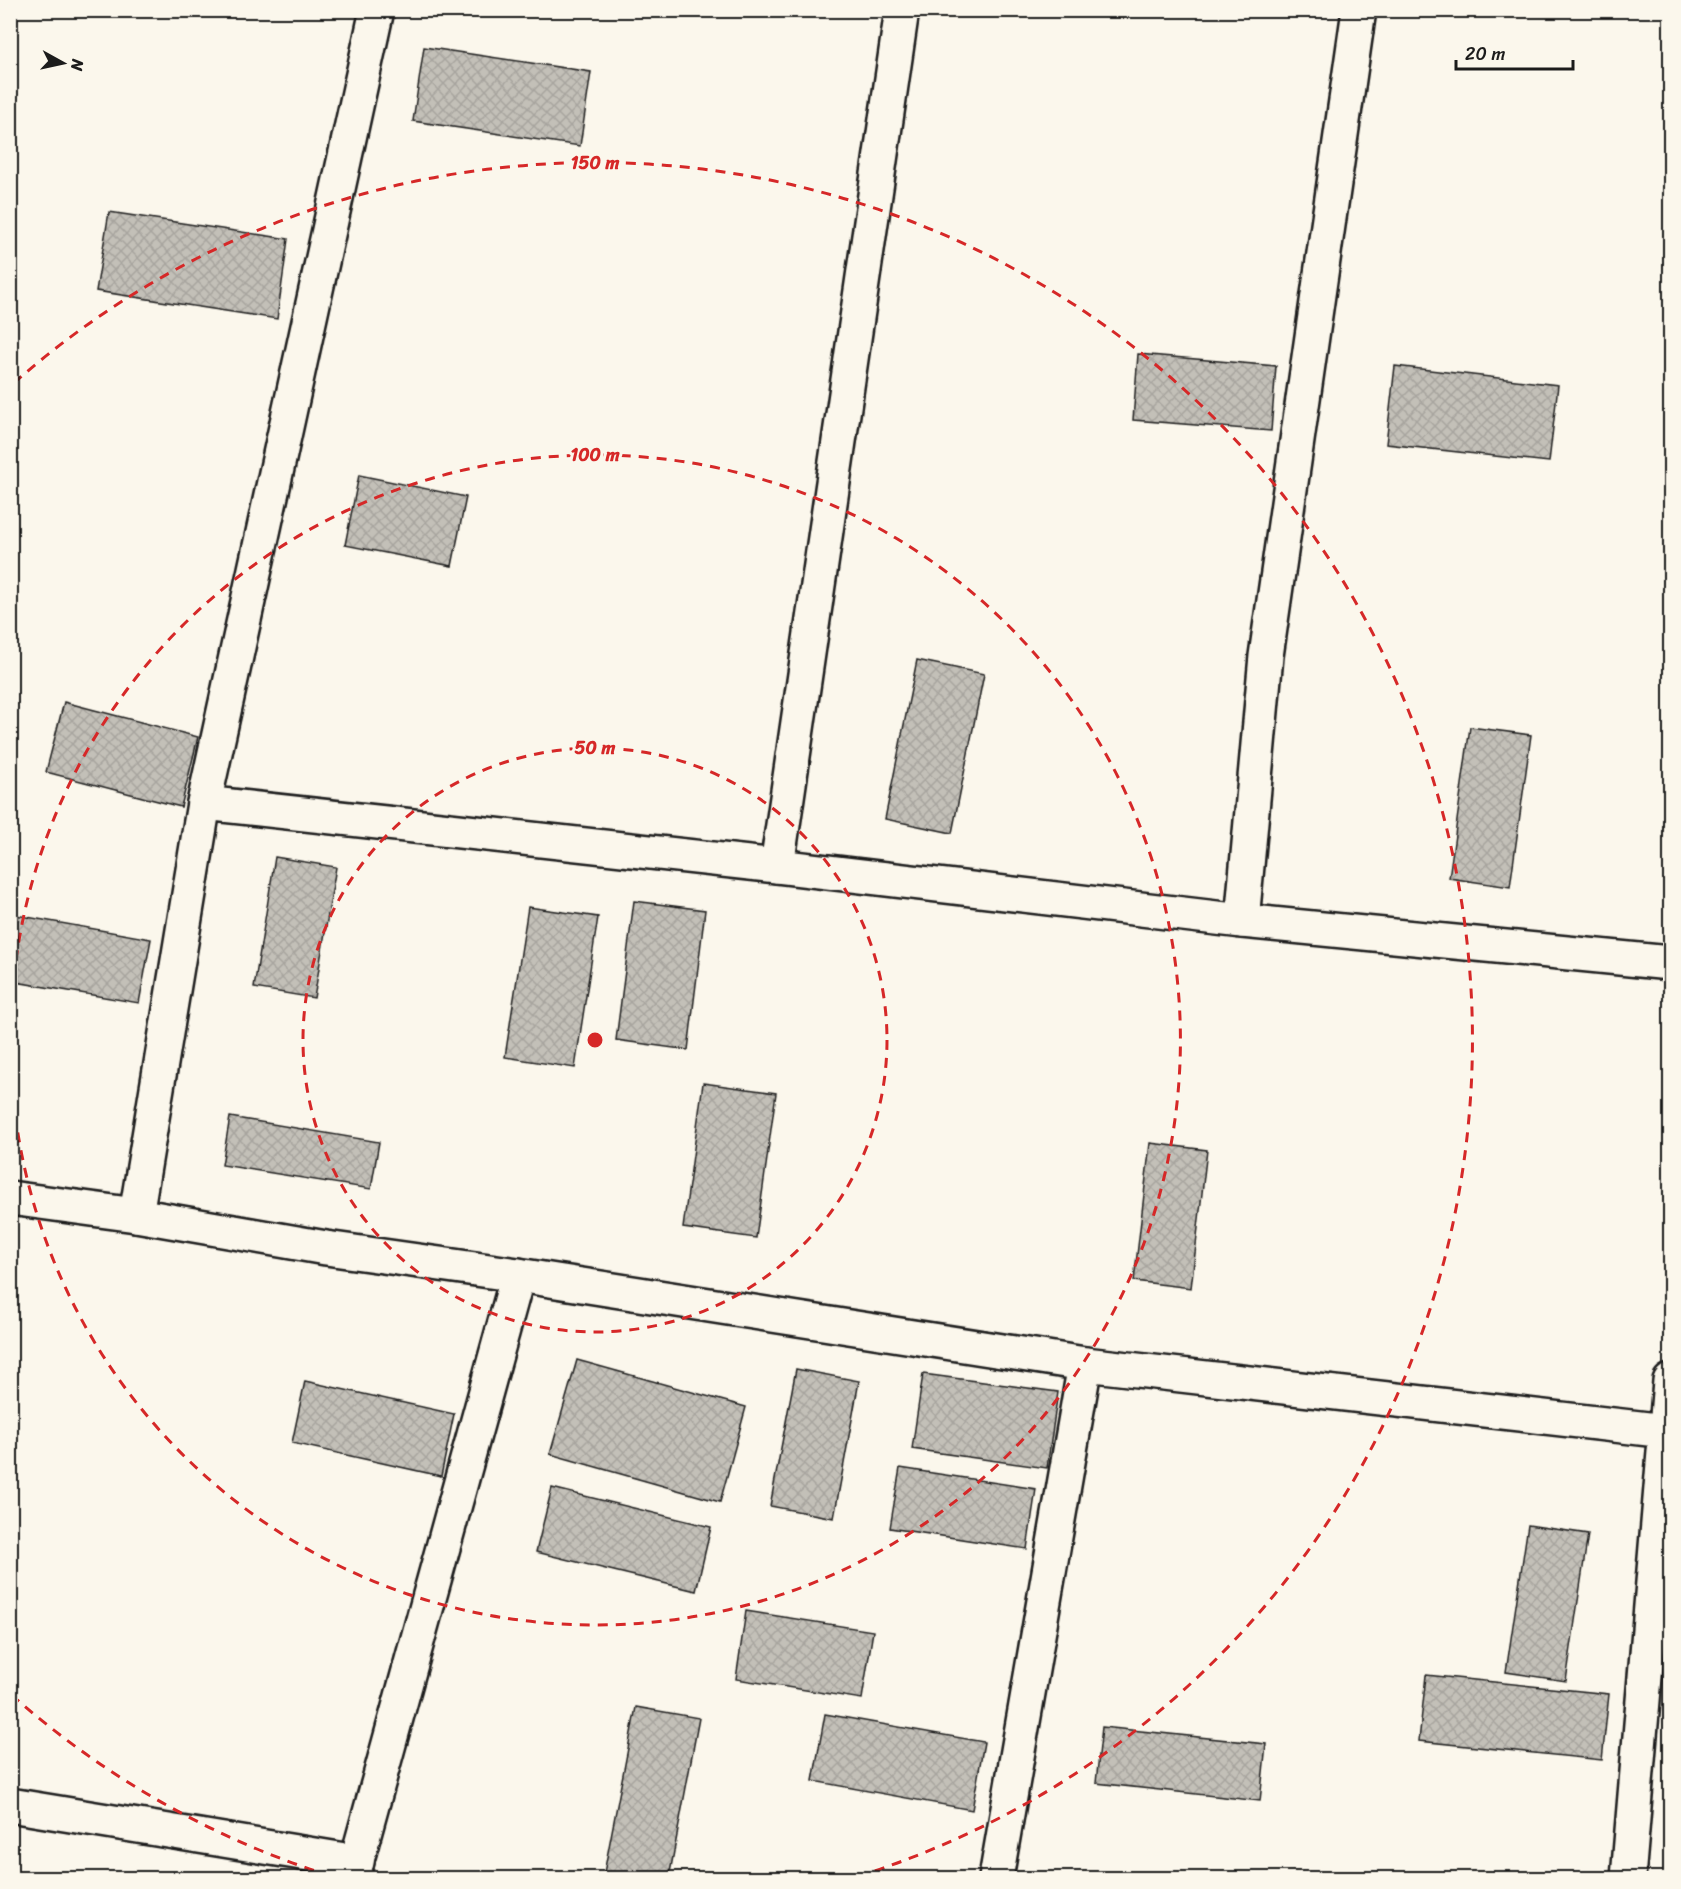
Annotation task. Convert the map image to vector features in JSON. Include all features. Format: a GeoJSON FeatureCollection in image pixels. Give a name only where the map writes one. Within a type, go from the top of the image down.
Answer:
{"type":"FeatureCollection","features":[{"type":"Feature","properties":{"kind":"street"},"geometry":{"type":"LineString","coordinates":[[136,1215],[204,803],[377,10]]}},
{"type":"Feature","properties":{"kind":"street"},"geometry":{"type":"LineString","coordinates":[[777,866],[902,10]]}},
{"type":"Feature","properties":{"kind":"street"},"geometry":{"type":"LineString","coordinates":[[1242,921],[1266,656],[1359,10]]}},
{"type":"Feature","properties":{"kind":"street"},"geometry":{"type":"LineString","coordinates":[[204,803],[777,866],[1242,921],[1671,963]]}},
{"type":"Feature","properties":{"kind":"street"},"geometry":{"type":"LineString","coordinates":[[10,1198],[136,1215],[326,1248],[518,1275],[1085,1364],[1666,1431]]}},
{"type":"Feature","properties":{"kind":"street"},"geometry":{"type":"LineString","coordinates":[[10,1805],[354,1870],[518,1275]]}},
{"type":"Feature","properties":{"kind":"street"},"geometry":{"type":"LineString","coordinates":[[996,1878],[1085,1364]]}},
{"type":"Feature","properties":{"kind":"street"},"geometry":{"type":"LineString","coordinates":[[1628,1878],[1671,1381]]}},
{"type":"Feature","properties":{"kind":"building"},"geometry":{"type":"Polygon","coordinates":[[[424,47],[591,72],[580,146],[413,121],[424,47]]]}},
{"type":"Feature","properties":{"kind":"building"},"geometry":{"type":"Polygon","coordinates":[[[109,212],[288,239],[277,319],[96,291],[109,212]]]}},
{"type":"Feature","properties":{"kind":"building"},"geometry":{"type":"Polygon","coordinates":[[[1138,354],[1276,366],[1271,431],[1133,420],[1138,354]]]}},
{"type":"Feature","properties":{"kind":"building"},"geometry":{"type":"Polygon","coordinates":[[[1395,366],[1558,385],[1549,462],[1386,444],[1395,366]]]}},
{"type":"Feature","properties":{"kind":"building"},"geometry":{"type":"Polygon","coordinates":[[[359,475],[466,497],[452,566],[345,545],[359,475]]]}},
{"type":"Feature","properties":{"kind":"building"},"geometry":{"type":"Polygon","coordinates":[[[917,660],[984,674],[952,833],[885,819],[917,660]]]}},
{"type":"Feature","properties":{"kind":"building"},"geometry":{"type":"Polygon","coordinates":[[[64,702],[198,737],[181,807],[46,772],[64,702]]]}},
{"type":"Feature","properties":{"kind":"building"},"geometry":{"type":"Polygon","coordinates":[[[1470,727],[1531,735],[1510,887],[1449,878],[1470,727]]]}},
{"type":"Feature","properties":{"kind":"building"},"geometry":{"type":"Polygon","coordinates":[[[275,857],[336,867],[314,998],[254,988],[275,857]]]}},
{"type":"Feature","properties":{"kind":"building"},"geometry":{"type":"Polygon","coordinates":[[[634,901],[705,910],[688,1050],[616,1040],[634,901]]]}},
{"type":"Feature","properties":{"kind":"building"},"geometry":{"type":"Polygon","coordinates":[[[528,907],[598,917],[575,1068],[505,1057],[528,907]]]}},
{"type":"Feature","properties":{"kind":"building"},"geometry":{"type":"Polygon","coordinates":[[[10,914],[151,939],[139,1003],[10,981],[10,914]]]}},
{"type":"Feature","properties":{"kind":"building"},"geometry":{"type":"Polygon","coordinates":[[[703,1083],[776,1093],[756,1238],[683,1228],[703,1083]]]}},
{"type":"Feature","properties":{"kind":"building"},"geometry":{"type":"Polygon","coordinates":[[[230,1117],[379,1142],[371,1189],[222,1165],[230,1117]]]}},
{"type":"Feature","properties":{"kind":"building"},"geometry":{"type":"Polygon","coordinates":[[[1150,1143],[1207,1150],[1191,1288],[1134,1281],[1150,1143]]]}},
{"type":"Feature","properties":{"kind":"building"},"geometry":{"type":"Polygon","coordinates":[[[577,1360],[746,1407],[720,1502],[550,1454],[577,1360]]]}},
{"type":"Feature","properties":{"kind":"building"},"geometry":{"type":"Polygon","coordinates":[[[796,1369],[859,1381],[834,1518],[770,1506],[796,1369]]]}},
{"type":"Feature","properties":{"kind":"building"},"geometry":{"type":"Polygon","coordinates":[[[923,1374],[1058,1392],[1047,1468],[912,1449],[923,1374]]]}},
{"type":"Feature","properties":{"kind":"building"},"geometry":{"type":"Polygon","coordinates":[[[305,1381],[454,1414],[441,1476],[292,1443],[305,1381]]]}},
{"type":"Feature","properties":{"kind":"building"},"geometry":{"type":"Polygon","coordinates":[[[900,1468],[1036,1489],[1027,1549],[890,1528],[900,1468]]]}},
{"type":"Feature","properties":{"kind":"building"},"geometry":{"type":"Polygon","coordinates":[[[552,1488],[711,1527],[696,1591],[536,1552],[552,1488]]]}},
{"type":"Feature","properties":{"kind":"building"},"geometry":{"type":"Polygon","coordinates":[[[1528,1525],[1588,1534],[1566,1681],[1506,1672],[1528,1525]]]}},
{"type":"Feature","properties":{"kind":"building"},"geometry":{"type":"Polygon","coordinates":[[[746,1611],[873,1631],[862,1699],[736,1679],[746,1611]]]}},
{"type":"Feature","properties":{"kind":"building"},"geometry":{"type":"Polygon","coordinates":[[[1426,1675],[1609,1694],[1602,1760],[1419,1741],[1426,1675]]]}},
{"type":"Feature","properties":{"kind":"building"},"geometry":{"type":"Polygon","coordinates":[[[636,1707],[699,1718],[669,1878],[603,1878],[636,1707]]]}},
{"type":"Feature","properties":{"kind":"building"},"geometry":{"type":"Polygon","coordinates":[[[825,1714],[984,1742],[972,1810],[813,1781],[825,1714]]]}},
{"type":"Feature","properties":{"kind":"building"},"geometry":{"type":"Polygon","coordinates":[[[1102,1727],[1266,1744],[1260,1801],[1096,1783],[1102,1727]]]}}]}
